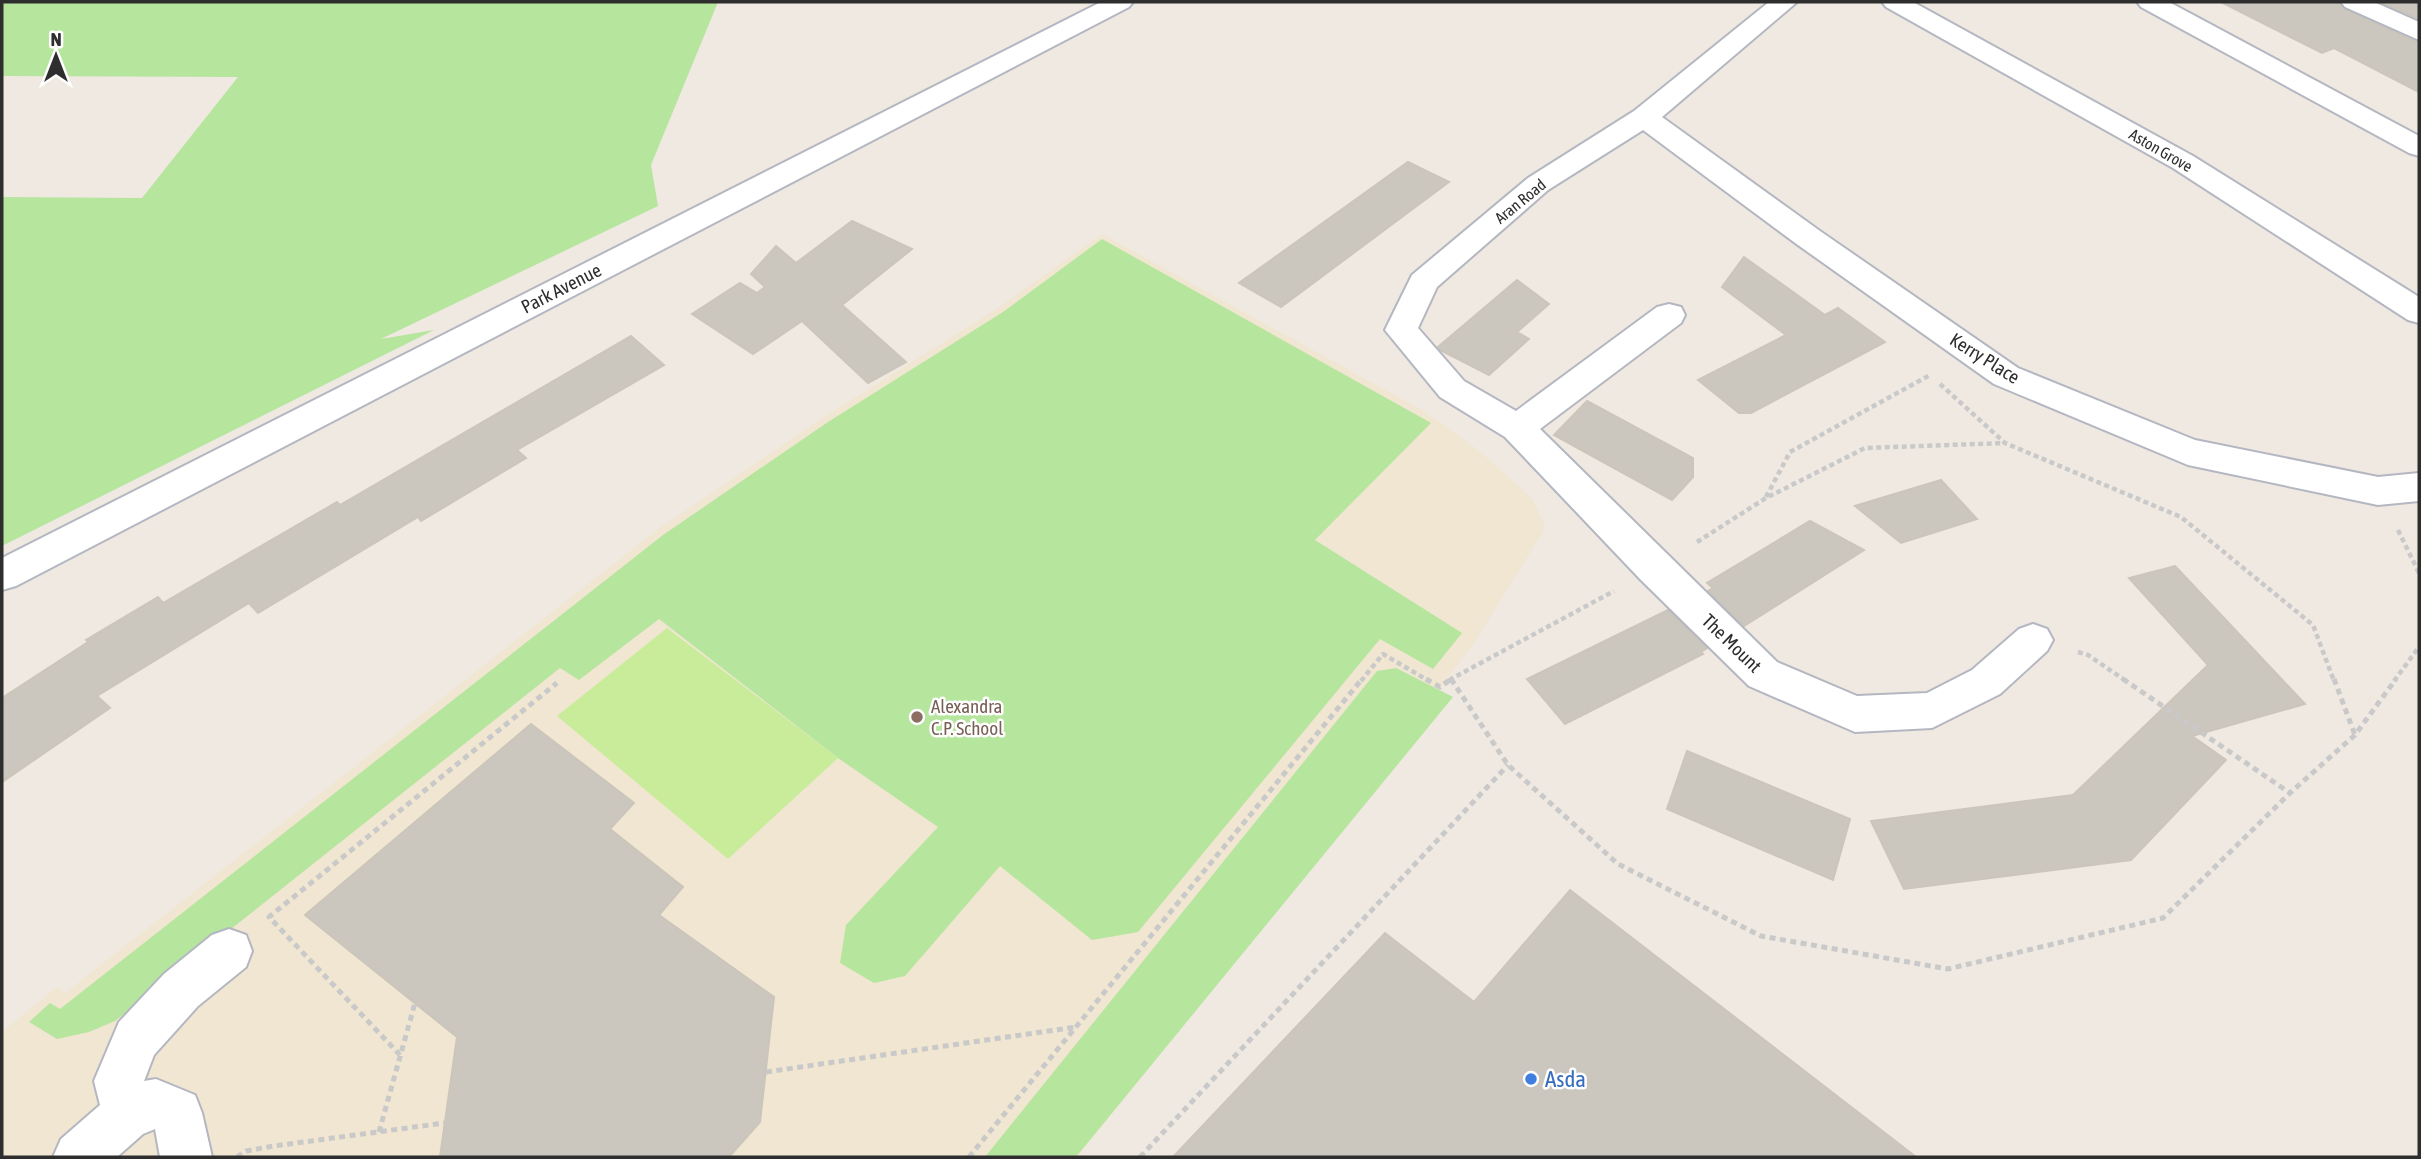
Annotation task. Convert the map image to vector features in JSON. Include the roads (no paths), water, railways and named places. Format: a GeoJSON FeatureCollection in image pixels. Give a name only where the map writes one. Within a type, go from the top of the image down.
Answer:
{"type":"FeatureCollection","features":[{"type":"Feature","properties":{"kind":"street","name":"Park Avenue"},"geometry":{"type":"LineString","coordinates":[[2,575],[1120,2]]}},
{"type":"Feature","properties":{"kind":"street","name":"Aran Road"},"geometry":{"type":"LineString","coordinates":[[1517,428],[1452,389],[1401,330],[1423,282],[1538,184],[1644,117],[1784,2]]}},
{"type":"Feature","properties":{"kind":"street","name":"Aston Grove"},"geometry":{"type":"LineString","coordinates":[[1895,2],[2183,162],[2419,312]]}},
{"type":"Feature","properties":{"kind":"street"},"geometry":{"type":"LineString","coordinates":[[2150,2],[2419,147]]}},
{"type":"Feature","properties":{"kind":"street"},"geometry":{"type":"LineString","coordinates":[[2354,2],[2419,32]]}},
{"type":"Feature","properties":{"kind":"street","name":"Kerry Place"},"geometry":{"type":"LineString","coordinates":[[1644,117],[1809,239],[2006,376],[2188,452],[2378,491],[2419,487]]}},
{"type":"Feature","properties":{"kind":"street"},"geometry":{"type":"LineString","coordinates":[[1517,428],[1669,315]]}},
{"type":"Feature","properties":{"kind":"street","name":"The Mount"},"geometry":{"type":"LineString","coordinates":[[1517,428],[1655,569],[1763,674],[1855,714],[1932,710],[1986,682],[2033,640]]}},
{"type":"Feature","properties":{"kind":"street"},"geometry":{"type":"LineString","coordinates":[[127,1114],[119,1081],[136,1039],[181,990],[229,951]]}},
{"type":"Feature","properties":{"kind":"street"},"geometry":{"type":"LineString","coordinates":[[79,1157],[127,1114],[156,1104],[177,1112],[186,1157]]}},
{"type":"Feature","properties":{"kind":"place","name":"Alexandra C.P. School"},"geometry":{"type":"Point","coordinates":[917,717]}},
{"type":"Feature","properties":{"kind":"place","name":"Asda"},"geometry":{"type":"Point","coordinates":[1531,1079]}}]}
